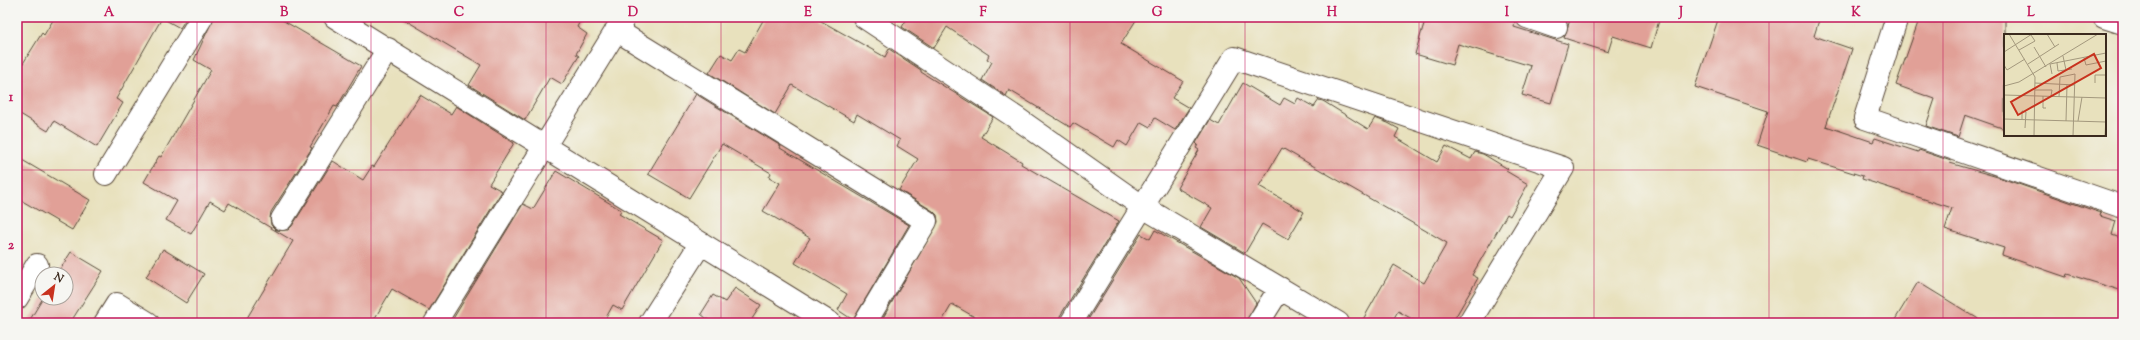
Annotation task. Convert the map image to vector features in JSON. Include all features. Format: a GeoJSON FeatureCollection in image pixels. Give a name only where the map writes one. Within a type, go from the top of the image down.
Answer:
{"type":"FeatureCollection","features":[{"type":"Feature","properties":{"kind":"street"},"geometry":{"type":"LineString","coordinates":[[106,174],[202,17]]}},
{"type":"Feature","properties":{"kind":"street"},"geometry":{"type":"LineString","coordinates":[[335,17],[546,145],[830,323]]}},
{"type":"Feature","properties":{"kind":"street"},"geometry":{"type":"LineString","coordinates":[[864,17],[1018,119],[1143,207],[1338,323]]}},
{"type":"Feature","properties":{"kind":"street"},"geometry":{"type":"LineString","coordinates":[[1527,17],[1556,27]]}},
{"type":"Feature","properties":{"kind":"street"},"geometry":{"type":"LineString","coordinates":[[1897,17],[1865,118],[2123,207]]}},
{"type":"Feature","properties":{"kind":"street"},"geometry":{"type":"LineString","coordinates":[[2104,17],[2123,23]]}},
{"type":"Feature","properties":{"kind":"street"},"geometry":{"type":"LineString","coordinates":[[435,323],[620,23],[926,221],[865,323]]}},
{"type":"Feature","properties":{"kind":"street"},"geometry":{"type":"LineString","coordinates":[[282,219],[388,49]]}},
{"type":"Feature","properties":{"kind":"street"},"geometry":{"type":"LineString","coordinates":[[1072,323],[1234,58],[1563,168],[1469,323]]}},
{"type":"Feature","properties":{"kind":"street"},"geometry":{"type":"LineString","coordinates":[[650,323],[701,243]]}},
{"type":"Feature","properties":{"kind":"street"},"geometry":{"type":"LineString","coordinates":[[17,298],[37,265]]}},
{"type":"Feature","properties":{"kind":"street"},"geometry":{"type":"LineString","coordinates":[[1258,323],[1280,288]]}},
{"type":"Feature","properties":{"kind":"street"},"geometry":{"type":"LineString","coordinates":[[105,323],[117,304],[148,323]]}},
{"type":"Feature","properties":{"kind":"building"},"geometry":{"type":"Polygon","coordinates":[[[55,17],[187,17],[180,28],[162,18],[116,99],[123,103],[97,147],[54,121],[48,131],[17,112],[17,73],[42,33],[44,35],[55,17]]]}},
{"type":"Feature","properties":{"kind":"building"},"geometry":{"type":"Polygon","coordinates":[[[214,17],[277,17],[361,66],[337,107],[334,106],[310,147],[312,148],[271,212],[271,225],[276,230],[288,230],[292,226],[333,161],[363,180],[372,166],[374,167],[420,95],[451,114],[456,106],[514,143],[489,184],[502,191],[429,310],[392,289],[372,323],[244,323],[293,241],[229,203],[225,210],[210,201],[191,234],[166,220],[177,201],[144,182],[159,156],[161,157],[211,70],[194,60],[214,17]]]}},
{"type":"Feature","properties":{"kind":"building"},"geometry":{"type":"Polygon","coordinates":[[[400,17],[582,17],[577,27],[587,34],[576,54],[579,56],[562,84],[550,77],[525,120],[469,85],[481,65],[400,17]]]}},
{"type":"Feature","properties":{"kind":"building"},"geometry":{"type":"Polygon","coordinates":[[[765,17],[814,17],[885,57],[889,49],[921,70],[921,72],[993,117],[981,137],[1022,162],[1021,164],[1119,221],[1060,316],[1059,323],[985,323],[952,304],[941,323],[880,323],[938,222],[937,215],[933,211],[899,190],[918,159],[897,146],[900,140],[857,114],[854,121],[792,85],[775,114],[709,73],[721,54],[732,60],[739,49],[745,52],[765,17]]]}},
{"type":"Feature","properties":{"kind":"building"},"geometry":{"type":"Polygon","coordinates":[[[908,17],[1138,17],[1121,44],[1183,81],[1172,98],[1189,108],[1175,130],[1155,118],[1150,127],[1141,122],[1127,146],[1118,140],[1114,147],[1073,123],[1070,127],[1009,90],[1006,96],[982,80],[992,62],[987,59],[989,55],[947,27],[934,48],[902,27],[908,17]]]}},
{"type":"Feature","properties":{"kind":"building"},"geometry":{"type":"Polygon","coordinates":[[[1426,17],[1502,17],[1515,21],[1514,27],[1568,44],[1551,103],[1522,95],[1531,66],[1458,44],[1452,65],[1415,54],[1426,17]]]}},
{"type":"Feature","properties":{"kind":"building"},"geometry":{"type":"Polygon","coordinates":[[[1571,17],[1660,17],[1651,48],[1613,36],[1608,52],[1564,38],[1571,17]]]}},
{"type":"Feature","properties":{"kind":"building"},"geometry":{"type":"Polygon","coordinates":[[[1719,17],[1820,17],[1814,36],[1852,49],[1826,126],[1873,142],[1875,138],[1918,152],[1919,150],[1951,161],[1950,163],[2001,178],[2101,213],[2100,216],[2116,221],[2112,235],[2123,239],[2123,291],[2067,274],[2066,277],[2002,255],[2004,248],[1945,229],[1952,208],[1862,179],[1863,176],[1808,159],[1807,162],[1757,145],[1768,111],[1695,87],[1719,17]]]}},
{"type":"Feature","properties":{"kind":"building"},"geometry":{"type":"Polygon","coordinates":[[[1920,17],[2005,17],[2004,129],[1965,115],[1958,137],[1926,126],[1935,99],[1896,85],[1920,17]]]}},
{"type":"Feature","properties":{"kind":"building"},"geometry":{"type":"Polygon","coordinates":[[[1243,83],[1280,105],[1284,98],[1295,104],[1298,98],[1314,107],[1319,100],[1368,129],[1375,118],[1388,123],[1399,129],[1395,137],[1437,162],[1446,146],[1471,159],[1475,152],[1483,154],[1508,169],[1506,171],[1528,184],[1510,216],[1507,214],[1472,275],[1478,278],[1452,323],[1419,323],[1398,311],[1391,323],[1361,323],[1394,265],[1424,283],[1447,243],[1282,148],[1259,186],[1304,212],[1288,239],[1262,224],[1245,253],[1201,227],[1212,208],[1177,188],[1199,150],[1196,148],[1198,145],[1196,143],[1210,120],[1219,125],[1243,83]]]}},
{"type":"Feature","properties":{"kind":"building"},"geometry":{"type":"Polygon","coordinates":[[[696,94],[781,146],[780,148],[909,225],[853,320],[838,310],[847,294],[795,263],[810,238],[763,211],[780,183],[769,177],[771,173],[722,144],[689,198],[648,174],[696,94]]]}},
{"type":"Feature","properties":{"kind":"building"},"geometry":{"type":"Polygon","coordinates":[[[17,157],[90,200],[72,230],[17,198],[17,157]]]}},
{"type":"Feature","properties":{"kind":"building"},"geometry":{"type":"Polygon","coordinates":[[[556,171],[621,210],[619,214],[663,240],[622,310],[613,305],[603,323],[451,322],[523,204],[533,209],[556,171]]]}},
{"type":"Feature","properties":{"kind":"building"},"geometry":{"type":"Polygon","coordinates":[[[1155,230],[1239,278],[1256,303],[1246,323],[1086,323],[1141,234],[1150,239],[1155,230]]]}},
{"type":"Feature","properties":{"kind":"building"},"geometry":{"type":"Polygon","coordinates":[[[163,249],[204,274],[186,303],[146,277],[163,249]]]}},
{"type":"Feature","properties":{"kind":"building"},"geometry":{"type":"Polygon","coordinates":[[[71,252],[103,271],[70,323],[28,323],[38,306],[74,306],[74,266],[62,266],[71,252]]]}},
{"type":"Feature","properties":{"kind":"building"},"geometry":{"type":"Polygon","coordinates":[[[1918,282],[1985,323],[1893,323],[1918,282]]]}},
{"type":"Feature","properties":{"kind":"building"},"geometry":{"type":"Polygon","coordinates":[[[735,288],[761,305],[752,319],[758,323],[712,323],[701,314],[713,295],[725,302],[735,288]]]}}]}
